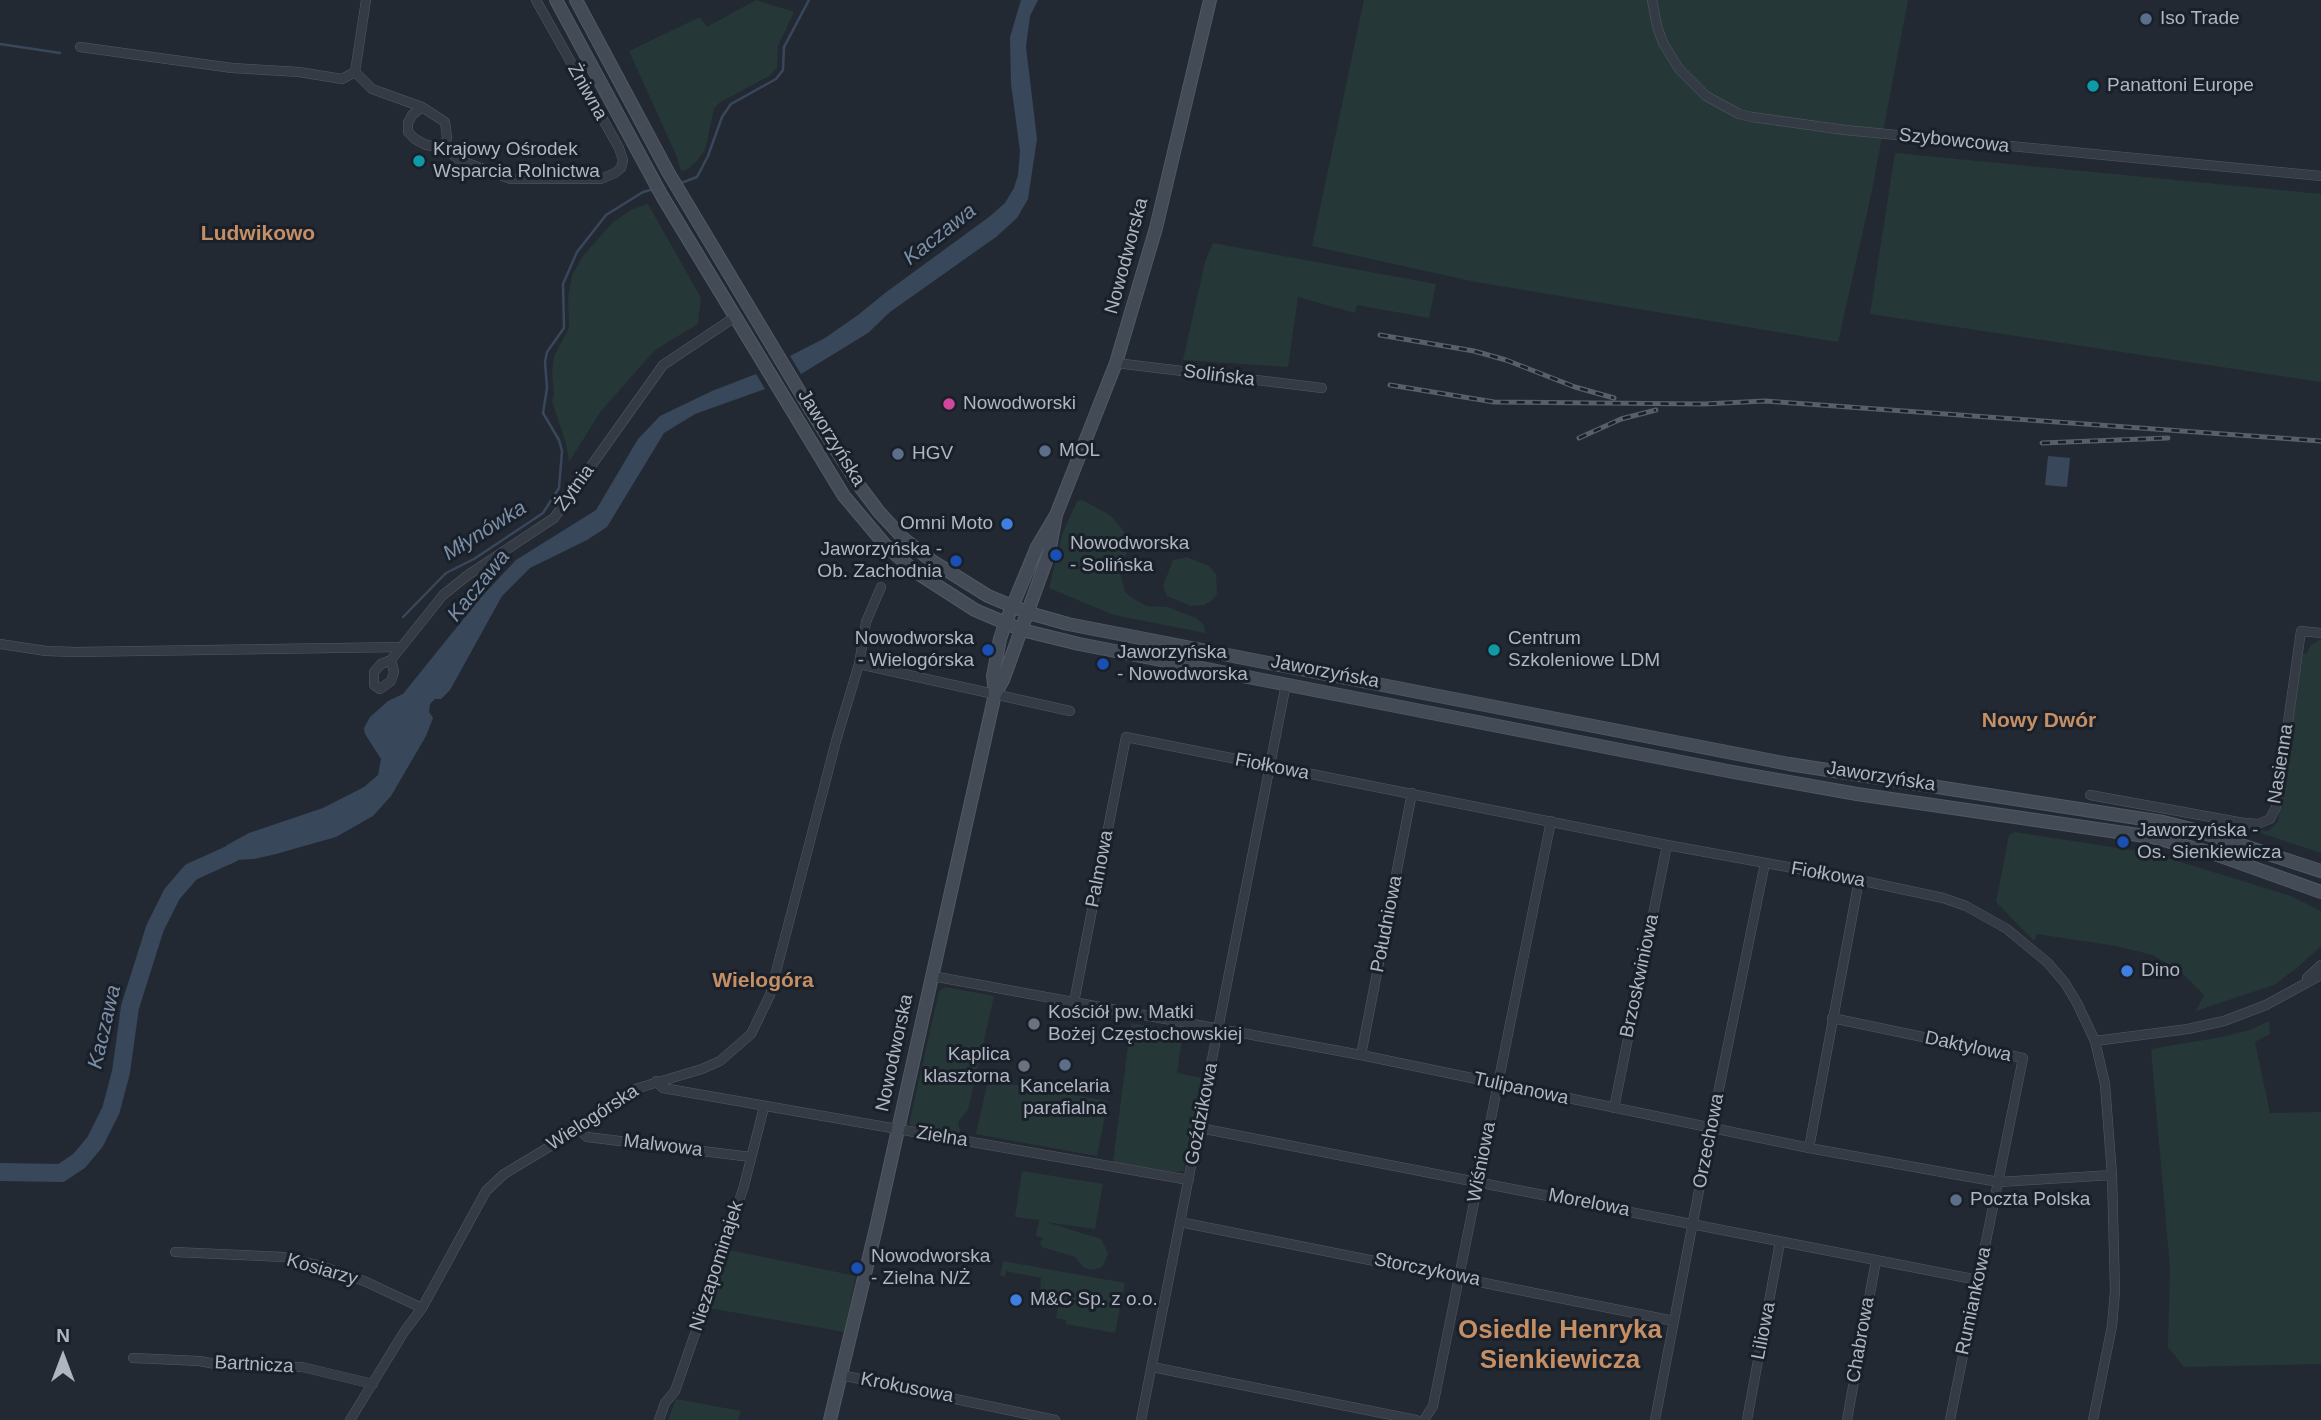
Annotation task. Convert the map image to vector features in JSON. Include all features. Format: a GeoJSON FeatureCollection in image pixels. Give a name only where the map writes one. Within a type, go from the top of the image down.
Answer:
{"type":"FeatureCollection","features":[{"type":"Feature","properties":{"kind":"main road","name":"Jaworzyńska"},"geometry":{"type":"LineString","coordinates":[[556,0],[662,196],[844,496],[887,547],[916,572],[944,592],[1005,624],[1092,646],[1845,792],[2152,837],[2212,853],[2321,892]]}},
{"type":"Feature","properties":{"kind":"main road","name":"Jaworzyńska"},"geometry":{"type":"LineString","coordinates":[[576,0],[679,192],[858,484],[904,539],[963,582],[1029,613],[1068,624],[1789,764],[2163,822],[2321,871]]}},
{"type":"Feature","properties":{"kind":"main road","name":"Nowodworska"},"geometry":{"type":"LineString","coordinates":[[995,694],[993,676],[1005,624],[1037,547],[1056,515],[1116,363],[1156,228],[1210,0]]}},
{"type":"Feature","properties":{"kind":"main road","name":"Nowodworska"},"geometry":{"type":"LineString","coordinates":[[830,1420],[995,694],[1029,613],[1049,553],[1056,515]]}},
{"type":"Feature","properties":{"kind":"street"},"geometry":{"type":"LineString","coordinates":[[355,72],[366,0]]}},
{"type":"Feature","properties":{"kind":"street","name":"Żniwna"},"geometry":{"type":"LineString","coordinates":[[422,107],[408,122],[408,132],[415,139],[426,145],[444,148],[458,160],[511,179],[601,179],[621,168],[623,160],[619,148],[536,0]]}},
{"type":"Feature","properties":{"kind":"street","name":"Szybowcowa"},"geometry":{"type":"LineString","coordinates":[[1651,0],[1663,43],[1679,69],[1706,96],[1739,114],[1845,130],[2321,176]]}},
{"type":"Feature","properties":{"kind":"street"},"geometry":{"type":"LineString","coordinates":[[80,47],[232,68],[299,72],[342,79],[355,72]]}},
{"type":"Feature","properties":{"kind":"street"},"geometry":{"type":"LineString","coordinates":[[355,72],[372,89],[422,107],[444,122],[447,136],[444,148]]}},
{"type":"Feature","properties":{"kind":"street","name":"Żytnia"},"geometry":{"type":"LineString","coordinates":[[391,660],[443,595],[468,575],[554,518],[663,365],[735,317]]}},
{"type":"Feature","properties":{"kind":"street","name":"Solińska"},"geometry":{"type":"LineString","coordinates":[[1116,363],[1322,388]]}},
{"type":"Feature","properties":{"kind":"street","name":"Wielogórska"},"geometry":{"type":"LineString","coordinates":[[350,1420],[404,1332],[422,1308],[486,1191],[504,1174],[579,1129],[635,1089],[720,1061],[751,1034],[770,995],[836,741],[859,664],[866,622],[881,587]]}},
{"type":"Feature","properties":{"kind":"street","name":"Nasienna"},"geometry":{"type":"LineString","coordinates":[[2090,795],[2244,823],[2258,824],[2270,819],[2276,807],[2301,631],[2321,633]]}},
{"type":"Feature","properties":{"kind":"street"},"geometry":{"type":"LineString","coordinates":[[0,644],[46,651],[76,652],[401,647]]}},
{"type":"Feature","properties":{"kind":"street"},"geometry":{"type":"LineString","coordinates":[[859,664],[1070,711]]}},
{"type":"Feature","properties":{"kind":"street","name":"Goździkowa"},"geometry":{"type":"LineString","coordinates":[[1141,1420],[1286,684]]}},
{"type":"Feature","properties":{"kind":"street","name":"Fiołkowa"},"geometry":{"type":"LineString","coordinates":[[1126,737],[1943,898],[1976,911],[2007,929],[2048,963],[2065,983],[2095,1041],[2105,1084],[2112,1175],[2116,1291],[2094,1420]]}},
{"type":"Feature","properties":{"kind":"street","name":"Palmowa"},"geometry":{"type":"LineString","coordinates":[[1073,1002],[1126,737]]}},
{"type":"Feature","properties":{"kind":"street","name":"Południowa"},"geometry":{"type":"LineString","coordinates":[[1361,1055],[1412,793]]}},
{"type":"Feature","properties":{"kind":"street","name":"Wiśniowa"},"geometry":{"type":"LineString","coordinates":[[1424,1420],[1433,1406],[1551,821]]}},
{"type":"Feature","properties":{"kind":"street","name":"Brzoskwiniowa"},"geometry":{"type":"LineString","coordinates":[[1614,1108],[1667,845]]}},
{"type":"Feature","properties":{"kind":"street","name":"Orzechowa"},"geometry":{"type":"LineString","coordinates":[[1655,1420],[1765,863]]}},
{"type":"Feature","properties":{"kind":"street"},"geometry":{"type":"LineString","coordinates":[[1809,1148],[1859,880]]}},
{"type":"Feature","properties":{"kind":"street"},"geometry":{"type":"LineString","coordinates":[[2298,986],[2321,965]]}},
{"type":"Feature","properties":{"kind":"street"},"geometry":{"type":"LineString","coordinates":[[2095,1041],[2188,1029],[2224,1021],[2266,1005],[2321,975]]}},
{"type":"Feature","properties":{"kind":"street","name":"Tulipanowa"},"geometry":{"type":"LineString","coordinates":[[932,976],[1361,1055],[1809,1148],[1999,1182],[2112,1175]]}},
{"type":"Feature","properties":{"kind":"street","name":"Daktylowa"},"geometry":{"type":"LineString","coordinates":[[1832,1018],[2023,1058],[1999,1182]]}},
{"type":"Feature","properties":{"kind":"street","name":"Zielna"},"geometry":{"type":"LineString","coordinates":[[656,1081],[663,1088],[764,1107],[1189,1180]]}},
{"type":"Feature","properties":{"kind":"street","name":"Niezapominajek"},"geometry":{"type":"LineString","coordinates":[[659,1420],[665,1403],[675,1391],[744,1186],[764,1107]]}},
{"type":"Feature","properties":{"kind":"street","name":"Morelowa"},"geometry":{"type":"LineString","coordinates":[[1200,1128],[1978,1280]]}},
{"type":"Feature","properties":{"kind":"street","name":"Malwowa"},"geometry":{"type":"LineString","coordinates":[[579,1129],[587,1137],[751,1157]]}},
{"type":"Feature","properties":{"kind":"street","name":"Rumiankowa"},"geometry":{"type":"LineString","coordinates":[[1950,1420],[1999,1182]]}},
{"type":"Feature","properties":{"kind":"street","name":"Storczykowa"},"geometry":{"type":"LineString","coordinates":[[1180,1222],[1674,1321]]}},
{"type":"Feature","properties":{"kind":"street","name":"Liliowa"},"geometry":{"type":"LineString","coordinates":[[1747,1420],[1780,1242]]}},
{"type":"Feature","properties":{"kind":"street","name":"Kosiarzy"},"geometry":{"type":"LineString","coordinates":[[174,1252],[284,1257],[318,1265],[364,1282],[422,1308]]}},
{"type":"Feature","properties":{"kind":"street","name":"Chabrowa"},"geometry":{"type":"LineString","coordinates":[[1847,1420],[1876,1260]]}},
{"type":"Feature","properties":{"kind":"street","name":"Bartnicza"},"geometry":{"type":"LineString","coordinates":[[133,1358],[199,1361],[227,1366],[302,1367],[373,1384]]}},
{"type":"Feature","properties":{"kind":"street"},"geometry":{"type":"LineString","coordinates":[[1152,1367],[1416,1420]]}},
{"type":"Feature","properties":{"kind":"street","name":"Krokusowa"},"geometry":{"type":"LineString","coordinates":[[841,1375],[1055,1420]]}},
{"type":"Feature","properties":{"kind":"shaded area"},"geometry":{"type":"Polygon","coordinates":[[[756,0],[794,12],[778,46],[777,68],[769,76],[719,103],[714,109],[705,150],[688,169],[681,171],[629,51],[700,17],[707,27],[756,0]]]}},
{"type":"Feature","properties":{"kind":"shaded area"},"geometry":{"type":"Polygon","coordinates":[[[1364,0],[1908,0],[1871,195],[1838,342],[1476,282],[1312,246],[1364,0]]]}},
{"type":"Feature","properties":{"kind":"shaded area"},"geometry":{"type":"Polygon","coordinates":[[[1895,153],[2321,194],[2321,382],[1870,314],[1895,153]]]}},
{"type":"Feature","properties":{"kind":"shaded area"},"geometry":{"type":"Polygon","coordinates":[[[648,204],[701,298],[698,324],[655,350],[601,411],[569,462],[566,443],[552,401],[552,373],[554,356],[569,328],[568,297],[572,275],[583,256],[613,222],[633,209],[648,204]]]}},
{"type":"Feature","properties":{"kind":"shaded area"},"geometry":{"type":"Polygon","coordinates":[[[1213,243],[1436,284],[1429,318],[1357,305],[1355,313],[1298,297],[1288,367],[1183,360],[1205,262],[1213,243]]]}},
{"type":"Feature","properties":{"kind":"shaded area"},"geometry":{"type":"Polygon","coordinates":[[[1082,500],[1110,515],[1128,536],[1129,545],[1120,573],[1125,592],[1147,606],[1168,607],[1196,618],[1204,625],[1205,633],[1114,615],[1049,588],[1062,535],[1077,501],[1082,500]]]}},
{"type":"Feature","properties":{"kind":"shaded area"},"geometry":{"type":"Polygon","coordinates":[[[1187,557],[1209,566],[1216,574],[1217,594],[1204,605],[1191,606],[1167,596],[1163,586],[1173,560],[1187,557]]]}},
{"type":"Feature","properties":{"kind":"shaded area"},"geometry":{"type":"Polygon","coordinates":[[[2321,639],[2321,853],[2248,829],[2268,831],[2278,822],[2303,654],[2321,639]]]}},
{"type":"Feature","properties":{"kind":"shaded area"},"geometry":{"type":"Polygon","coordinates":[[[2014,832],[2151,853],[2291,896],[2321,911],[2321,946],[2274,985],[2196,1011],[2204,995],[2182,973],[2153,955],[2116,946],[2037,934],[2034,941],[1996,902],[2009,835],[2014,832]]]}},
{"type":"Feature","properties":{"kind":"shaded area"},"geometry":{"type":"Polygon","coordinates":[[[945,987],[994,996],[968,1110],[958,1122],[961,1134],[919,1129],[909,1124],[939,991],[945,987]]]}},
{"type":"Feature","properties":{"kind":"shaded area"},"geometry":{"type":"Polygon","coordinates":[[[2269,1021],[2270,1034],[2255,1042],[2270,1113],[2321,1112],[2321,1364],[2184,1367],[2168,1347],[2170,1269],[2151,1049],[2222,1037],[2250,1030],[2269,1021]]]}},
{"type":"Feature","properties":{"kind":"shaded area"},"geometry":{"type":"Polygon","coordinates":[[[1131,1023],[1183,1032],[1177,1073],[1202,1078],[1184,1171],[1113,1162],[1131,1023]]]}},
{"type":"Feature","properties":{"kind":"shaded area"},"geometry":{"type":"Polygon","coordinates":[[[988,1080],[1108,1101],[1097,1156],[976,1134],[988,1080]]]}},
{"type":"Feature","properties":{"kind":"shaded area"},"geometry":{"type":"Polygon","coordinates":[[[1022,1171],[1103,1184],[1095,1229],[1046,1222],[1101,1239],[1108,1253],[1100,1268],[1090,1270],[1083,1267],[1075,1257],[1042,1247],[1040,1243],[1043,1238],[1036,1236],[1039,1220],[1015,1217],[1022,1171]]]}},
{"type":"Feature","properties":{"kind":"shaded area"},"geometry":{"type":"Polygon","coordinates":[[[729,1250],[856,1276],[844,1332],[709,1308],[729,1250]]]}},
{"type":"Feature","properties":{"kind":"shaded area"},"geometry":{"type":"Polygon","coordinates":[[[1003,1261],[1125,1283],[1115,1333],[1066,1324],[1066,1320],[1056,1318],[1061,1293],[1040,1289],[1041,1278],[1006,1271],[1005,1277],[1000,1275],[1003,1261]]]}},
{"type":"Feature","properties":{"kind":"shaded area"},"geometry":{"type":"Polygon","coordinates":[[[676,1399],[741,1411],[738,1420],[668,1420],[676,1399]]]}},
{"type":"Feature","properties":{"kind":"water"},"geometry":{"type":"Polygon","coordinates":[[[1021,0],[1038,0],[1030,16],[1026,47],[1037,139],[1028,199],[1017,218],[996,237],[890,312],[868,333],[801,374],[790,356],[825,338],[858,315],[989,217],[1005,203],[1014,188],[1020,151],[1011,84],[1010,37],[1021,0]]]}},
{"type":"Feature","properties":{"kind":"water"},"geometry":{"type":"Polygon","coordinates":[[[756,374],[765,389],[695,414],[664,433],[607,527],[530,568],[502,596],[450,690],[441,699],[435,699],[430,704],[429,712],[433,718],[426,736],[391,796],[373,816],[336,837],[276,854],[254,859],[213,861],[227,845],[249,833],[323,808],[364,787],[378,775],[381,759],[364,728],[370,717],[388,701],[403,694],[481,597],[516,560],[596,510],[638,439],[660,416],[756,374]]]}},
{"type":"Feature","properties":{"kind":"water"},"geometry":{"type":"Polygon","coordinates":[[[2048,456],[2070,458],[2067,487],[2045,485],[2048,456]]]}},
{"type":"Feature","properties":{"kind":"waterway","name":"Młynówka"},"geometry":{"type":"LineString","coordinates":[[681,183],[697,177],[722,117],[731,104],[776,79],[783,70],[784,47],[809,0]]}},
{"type":"Feature","properties":{"kind":"waterway"},"geometry":{"type":"LineString","coordinates":[[0,44],[60,53]]}},
{"type":"Feature","properties":{"kind":"waterway","name":"Młynówka"},"geometry":{"type":"LineString","coordinates":[[403,617],[446,573],[474,559],[543,513],[559,488],[562,451],[559,440],[543,413],[547,388],[547,352],[564,328],[563,284],[577,252],[606,215],[643,192],[654,189]]}},
{"type":"Feature","properties":{"kind":"waterway","name":"Kaczawa"},"geometry":{"type":"LineString","coordinates":[[0,1172],[61,1173],[79,1161],[95,1142],[111,1110],[121,1072],[130,1007],[155,928],[172,894],[191,872],[233,853]]}},
{"type":"Feature","properties":{"kind":"railway"},"geometry":{"type":"LineString","coordinates":[[1380,335],[1474,351],[1614,398]]}},
{"type":"Feature","properties":{"kind":"railway"},"geometry":{"type":"LineString","coordinates":[[1390,385],[1494,402],[1704,404],[1765,401],[2321,441]]}},
{"type":"Feature","properties":{"kind":"railway"},"geometry":{"type":"LineString","coordinates":[[1579,438],[1621,419],[1656,410]]}},
{"type":"Feature","properties":{"kind":"railway"},"geometry":{"type":"LineString","coordinates":[[2042,443],[2168,438]]}},
{"type":"Feature","properties":{"kind":"place","name":"Iso Trade"},"geometry":{"type":"Point","coordinates":[2146,19]}},
{"type":"Feature","properties":{"kind":"place","name":"Panattoni Europe"},"geometry":{"type":"Point","coordinates":[2093,86]}},
{"type":"Feature","properties":{"kind":"place","name":"Krajowy Ośrodek Wsparcia Rolnictwa"},"geometry":{"type":"Point","coordinates":[419,161]}},
{"type":"Feature","properties":{"kind":"place","name":"Nowodworski"},"geometry":{"type":"Point","coordinates":[949,404]}},
{"type":"Feature","properties":{"kind":"place","name":"MOL"},"geometry":{"type":"Point","coordinates":[1045,451]}},
{"type":"Feature","properties":{"kind":"place","name":"HGV"},"geometry":{"type":"Point","coordinates":[898,454]}},
{"type":"Feature","properties":{"kind":"place","name":"Omni Moto"},"geometry":{"type":"Point","coordinates":[1007,524]}},
{"type":"Feature","properties":{"kind":"place","name":"Nowodworska - Solińska"},"geometry":{"type":"Point","coordinates":[1056,555]}},
{"type":"Feature","properties":{"kind":"place","name":"Jaworzyńska - Ob. Zachodnia"},"geometry":{"type":"Point","coordinates":[956,561]}},
{"type":"Feature","properties":{"kind":"place","name":"Nowodworska - Wielogórska"},"geometry":{"type":"Point","coordinates":[988,650]}},
{"type":"Feature","properties":{"kind":"place","name":"Centrum Szkoleniowe LDM"},"geometry":{"type":"Point","coordinates":[1494,650]}},
{"type":"Feature","properties":{"kind":"place","name":"Jaworzyńska - Nowodworska"},"geometry":{"type":"Point","coordinates":[1103,664]}},
{"type":"Feature","properties":{"kind":"place","name":"Jaworzyńska - Os. Sienkiewicza"},"geometry":{"type":"Point","coordinates":[2123,842]}},
{"type":"Feature","properties":{"kind":"place","name":"Dino"},"geometry":{"type":"Point","coordinates":[2127,971]}},
{"type":"Feature","properties":{"kind":"place","name":"Kościół pw. Matki Bożej Częstochowskiej"},"geometry":{"type":"Point","coordinates":[1034,1024]}},
{"type":"Feature","properties":{"kind":"place","name":"Kancelaria parafialna"},"geometry":{"type":"Point","coordinates":[1065,1065]}},
{"type":"Feature","properties":{"kind":"place","name":"Kaplica klasztorna"},"geometry":{"type":"Point","coordinates":[1024,1066]}},
{"type":"Feature","properties":{"kind":"place","name":"Poczta Polska"},"geometry":{"type":"Point","coordinates":[1956,1200]}},
{"type":"Feature","properties":{"kind":"place","name":"Nowodworska - Zielna N/Ż"},"geometry":{"type":"Point","coordinates":[857,1268]}},
{"type":"Feature","properties":{"kind":"place","name":"M&C Sp. z o.o."},"geometry":{"type":"Point","coordinates":[1016,1300]}},
{"type":"Feature","properties":{"kind":"district","name":"Ludwikowo"},"geometry":{"type":"Point","coordinates":[258,234]}},
{"type":"Feature","properties":{"kind":"district","name":"Nowy Dwór"},"geometry":{"type":"Point","coordinates":[2039,721]}},
{"type":"Feature","properties":{"kind":"district","name":"Wielogóra"},"geometry":{"type":"Point","coordinates":[763,981]}},
{"type":"Feature","properties":{"kind":"district","name":"Osiedle Henryka Sienkiewicza"},"geometry":{"type":"Point","coordinates":[1560,1346]}}]}
